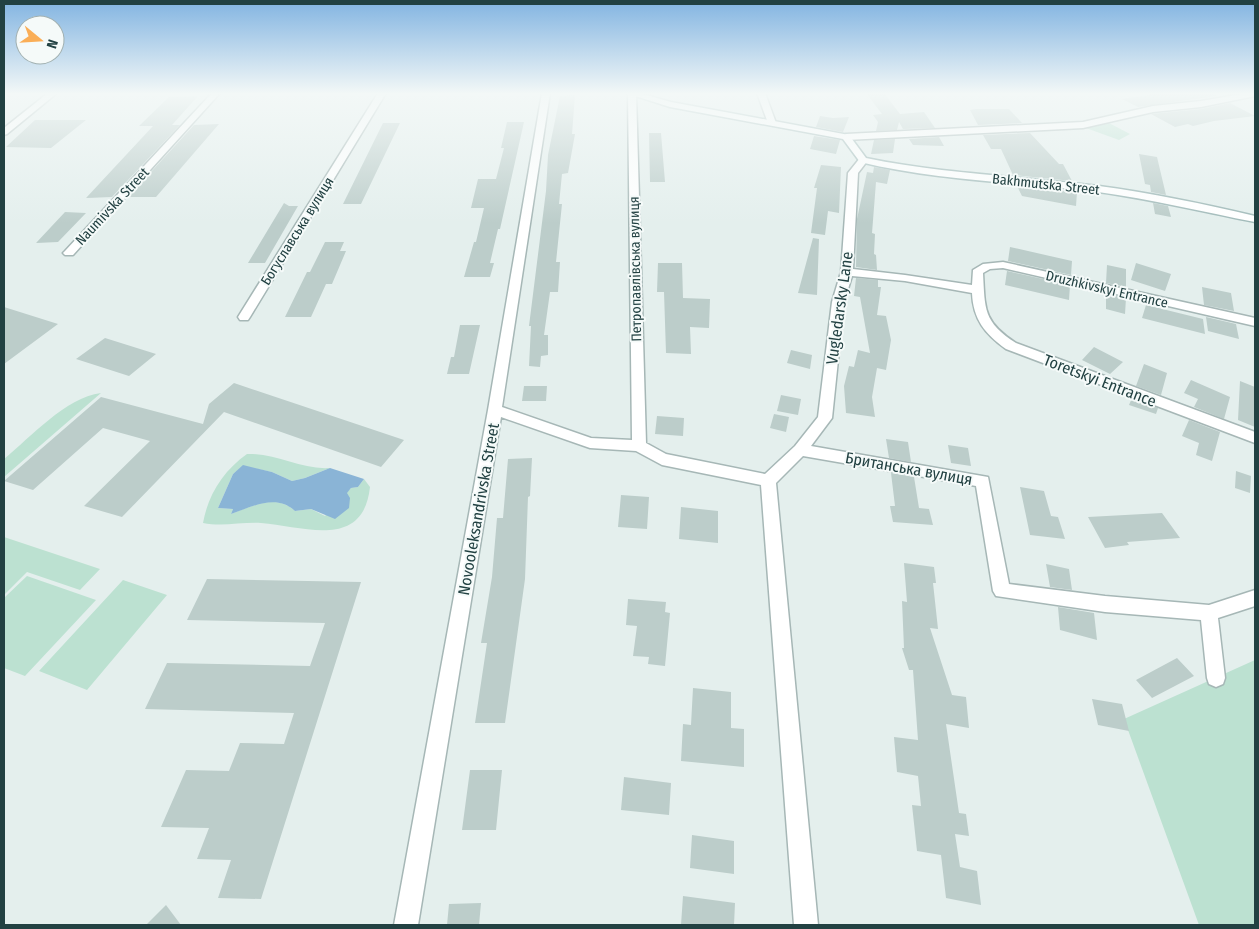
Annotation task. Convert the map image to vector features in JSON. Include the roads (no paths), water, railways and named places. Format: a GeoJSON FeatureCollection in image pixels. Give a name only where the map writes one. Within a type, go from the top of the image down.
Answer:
{"type":"FeatureCollection","features":[{"type":"Feature","properties":{"kind":"street","name":"Naumivska Street"},"geometry":{"type":"LineString","coordinates":[[69,253],[176,136]]}},
{"type":"Feature","properties":{"kind":"street","name":"Богуславська вулиця"},"geometry":{"type":"LineString","coordinates":[[244,317],[355,136]]}},
{"type":"Feature","properties":{"kind":"street","name":"Novooleksandrivska Street"},"geometry":{"type":"LineString","coordinates":[[406,925],[495,410],[539,136]]}},
{"type":"Feature","properties":{"kind":"street","name":"Петропавлівська вулиця"},"geometry":{"type":"LineString","coordinates":[[633,136],[638,446]]}},
{"type":"Feature","properties":{"kind":"street"},"geometry":{"type":"LineString","coordinates":[[843,136],[859,136]]}},
{"type":"Feature","properties":{"kind":"street"},"geometry":{"type":"LineString","coordinates":[[846,137],[863,160]]}},
{"type":"Feature","properties":{"kind":"street","name":"Bakhmutska Street"},"geometry":{"type":"LineString","coordinates":[[863,160],[900,169],[1099,190],[1189,204],[1255,219]]}},
{"type":"Feature","properties":{"kind":"street","name":"Vugledarsky Lane"},"geometry":{"type":"LineString","coordinates":[[800,450],[825,418],[838,302],[847,272],[853,173],[863,160]]}},
{"type":"Feature","properties":{"kind":"street","name":"Druzhkivskyi Entrance"},"geometry":{"type":"LineString","coordinates":[[978,290],[977,272],[987,266],[1004,265],[1255,322]]}},
{"type":"Feature","properties":{"kind":"street"},"geometry":{"type":"LineString","coordinates":[[847,272],[905,278],[978,290]]}},
{"type":"Feature","properties":{"kind":"street","name":"Toretskyi Entrance"},"geometry":{"type":"LineString","coordinates":[[978,290],[981,314],[985,325],[996,336],[1012,346],[1255,438]]}},
{"type":"Feature","properties":{"kind":"street"},"geometry":{"type":"LineString","coordinates":[[495,410],[590,443],[638,446],[662,459],[768,481]]}},
{"type":"Feature","properties":{"kind":"street"},"geometry":{"type":"LineString","coordinates":[[768,481],[800,450]]}},
{"type":"Feature","properties":{"kind":"street","name":"Британська вулиця"},"geometry":{"type":"LineString","coordinates":[[800,450],[983,481],[1002,592],[1105,604],[1209,613]]}},
{"type":"Feature","properties":{"kind":"street"},"geometry":{"type":"LineString","coordinates":[[768,481],[806,925]]}},
{"type":"Feature","properties":{"kind":"street"},"geometry":{"type":"LineString","coordinates":[[1216,678],[1209,613],[1255,598]]}},
{"type":"Feature","properties":{"kind":"water"},"geometry":{"type":"Polygon","coordinates":[[[243,465],[272,472],[292,481],[330,468],[364,479],[358,487],[351,488],[347,493],[350,498],[349,508],[335,519],[311,509],[295,511],[288,506],[272,502],[255,505],[231,514],[233,509],[218,508],[233,474],[243,465]]]}}]}
